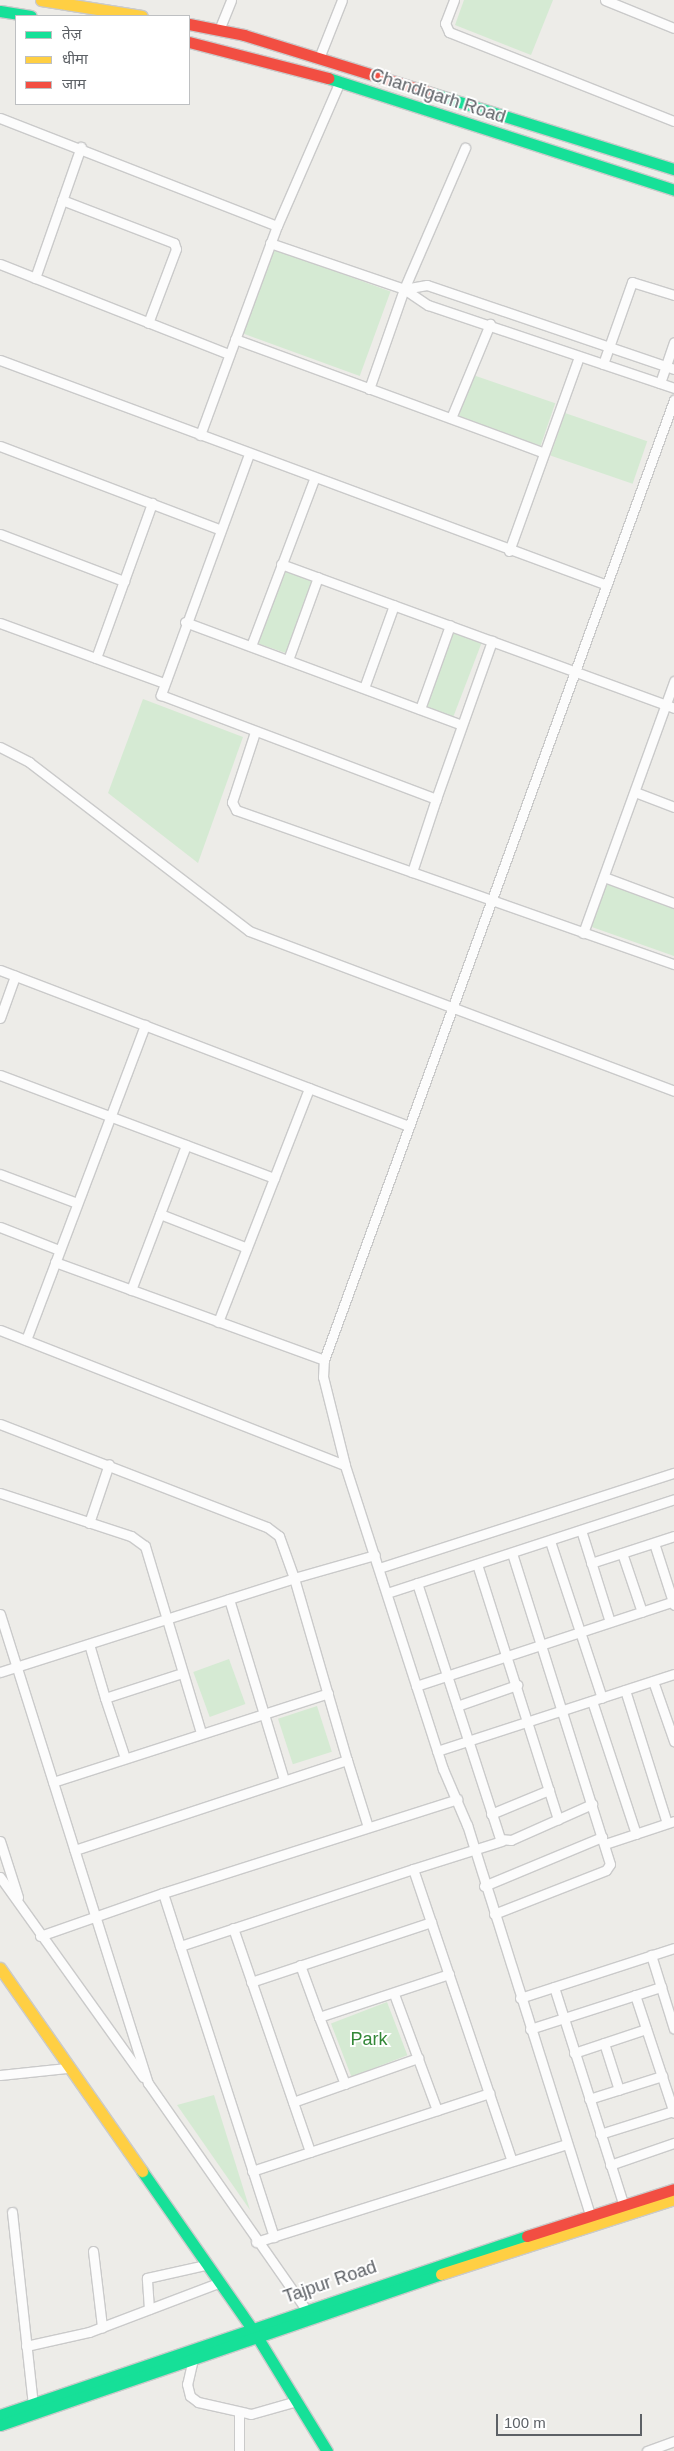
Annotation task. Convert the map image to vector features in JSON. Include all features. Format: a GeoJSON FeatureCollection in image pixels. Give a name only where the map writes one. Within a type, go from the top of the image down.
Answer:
{"type":"FeatureCollection","features":[{"type":"Feature","properties":{"kind":"main road"},"geometry":{"type":"LineString","coordinates":[[41,0],[136,15]]}},
{"type":"Feature","properties":{"kind":"main road"},"geometry":{"type":"LineString","coordinates":[[0,11],[25,15]]}},
{"type":"Feature","properties":{"kind":"main road","name":"Chandigarh Road"},"geometry":{"type":"LineString","coordinates":[[190,24],[219,30],[319,58],[674,169]]}},
{"type":"Feature","properties":{"kind":"main road","name":"Chandigarh Road"},"geometry":{"type":"LineString","coordinates":[[190,42],[340,82],[674,190]]}},
{"type":"Feature","properties":{"kind":"main road"},"geometry":{"type":"LineString","coordinates":[[0,1968],[67,2068],[255,2333],[327,2451]]}},
{"type":"Feature","properties":{"kind":"main road","name":"Tajpur Road"},"geometry":{"type":"LineString","coordinates":[[626,2211],[674,2188]]}},
{"type":"Feature","properties":{"kind":"main road","name":"Tajpur Road"},"geometry":{"type":"LineString","coordinates":[[0,2415],[626,2211],[674,2198]]}},
{"type":"Feature","properties":{"kind":"main road","name":"Tajpur Road"},"geometry":{"type":"LineString","coordinates":[[0,2425],[193,2359],[255,2333],[305,2308],[592,2222]]}},
{"type":"Feature","properties":{"kind":"street"},"geometry":{"type":"LineString","coordinates":[[219,30],[231,0]]}},
{"type":"Feature","properties":{"kind":"street"},"geometry":{"type":"LineString","coordinates":[[319,58],[342,0]]}},
{"type":"Feature","properties":{"kind":"street"},"geometry":{"type":"LineString","coordinates":[[454,0],[445,23],[449,32],[674,121]]}},
{"type":"Feature","properties":{"kind":"street"},"geometry":{"type":"LineString","coordinates":[[605,0],[674,28]]}},
{"type":"Feature","properties":{"kind":"street"},"geometry":{"type":"LineString","coordinates":[[200,435],[270,243],[340,82]]}},
{"type":"Feature","properties":{"kind":"street"},"geometry":{"type":"LineString","coordinates":[[1,122],[81,148],[277,226]]}},
{"type":"Feature","properties":{"kind":"street"},"geometry":{"type":"LineString","coordinates":[[35,278],[81,148]]}},
{"type":"Feature","properties":{"kind":"street"},"geometry":{"type":"LineString","coordinates":[[369,389],[404,289],[465,148]]}},
{"type":"Feature","properties":{"kind":"street"},"geometry":{"type":"LineString","coordinates":[[62,200],[174,243],[176,249],[148,323]]}},
{"type":"Feature","properties":{"kind":"street"},"geometry":{"type":"LineString","coordinates":[[270,243],[404,289],[428,305],[490,324],[579,357],[674,388]]}},
{"type":"Feature","properties":{"kind":"street"},"geometry":{"type":"LineString","coordinates":[[0,264],[229,354]]}},
{"type":"Feature","properties":{"kind":"street"},"geometry":{"type":"LineString","coordinates":[[603,364],[632,282],[674,295]]}},
{"type":"Feature","properties":{"kind":"street"},"geometry":{"type":"LineString","coordinates":[[404,289],[427,285],[670,368]]}},
{"type":"Feature","properties":{"kind":"street"},"geometry":{"type":"LineString","coordinates":[[451,418],[490,324]]}},
{"type":"Feature","properties":{"kind":"street"},"geometry":{"type":"LineString","coordinates":[[235,339],[542,452]]}},
{"type":"Feature","properties":{"kind":"street"},"geometry":{"type":"LineString","coordinates":[[660,383],[670,368],[674,342]]}},
{"type":"Feature","properties":{"kind":"street"},"geometry":{"type":"LineString","coordinates":[[509,551],[542,452],[579,357]]}},
{"type":"Feature","properties":{"kind":"street"},"geometry":{"type":"LineString","coordinates":[[0,360],[314,480],[607,585]]}},
{"type":"Feature","properties":{"kind":"street"},"geometry":{"type":"LineString","coordinates":[[592,2222],[484,1886],[474,1849],[457,1798],[437,1751],[345,1465],[324,1377],[324,1360],[453,1007],[490,900],[674,400]]}},
{"type":"Feature","properties":{"kind":"street"},"geometry":{"type":"LineString","coordinates":[[0,446],[221,530]]}},
{"type":"Feature","properties":{"kind":"street"},"geometry":{"type":"LineString","coordinates":[[249,454],[186,622],[164,683],[162,695],[167,700],[436,799]]}},
{"type":"Feature","properties":{"kind":"street"},"geometry":{"type":"LineString","coordinates":[[251,646],[314,480]]}},
{"type":"Feature","properties":{"kind":"street"},"geometry":{"type":"LineString","coordinates":[[96,658],[152,503]]}},
{"type":"Feature","properties":{"kind":"street"},"geometry":{"type":"LineString","coordinates":[[0,534],[124,581]]}},
{"type":"Feature","properties":{"kind":"street"},"geometry":{"type":"LineString","coordinates":[[281,564],[670,706]]}},
{"type":"Feature","properties":{"kind":"street"},"geometry":{"type":"LineString","coordinates":[[288,660],[318,578]]}},
{"type":"Feature","properties":{"kind":"street"},"geometry":{"type":"LineString","coordinates":[[364,688],[394,605]]}},
{"type":"Feature","properties":{"kind":"street"},"geometry":{"type":"LineString","coordinates":[[186,622],[460,724]]}},
{"type":"Feature","properties":{"kind":"street"},"geometry":{"type":"LineString","coordinates":[[0,623],[164,683]]}},
{"type":"Feature","properties":{"kind":"street"},"geometry":{"type":"LineString","coordinates":[[420,709],[450,626]]}},
{"type":"Feature","properties":{"kind":"street"},"geometry":{"type":"LineString","coordinates":[[412,872],[460,724],[492,641]]}},
{"type":"Feature","properties":{"kind":"street"},"geometry":{"type":"LineString","coordinates":[[583,933],[634,792],[670,706],[674,681]]}},
{"type":"Feature","properties":{"kind":"street"},"geometry":{"type":"LineString","coordinates":[[255,732],[232,802],[236,810],[674,964]]}},
{"type":"Feature","properties":{"kind":"street"},"geometry":{"type":"LineString","coordinates":[[0,747],[29,762],[250,931],[674,1092]]}},
{"type":"Feature","properties":{"kind":"street"},"geometry":{"type":"LineString","coordinates":[[634,792],[674,807]]}},
{"type":"Feature","properties":{"kind":"street"},"geometry":{"type":"LineString","coordinates":[[604,877],[674,903]]}},
{"type":"Feature","properties":{"kind":"street"},"geometry":{"type":"LineString","coordinates":[[0,970],[409,1126]]}},
{"type":"Feature","properties":{"kind":"street"},"geometry":{"type":"LineString","coordinates":[[0,1018],[15,976]]}},
{"type":"Feature","properties":{"kind":"street"},"geometry":{"type":"LineString","coordinates":[[26,1340],[145,1025]]}},
{"type":"Feature","properties":{"kind":"street"},"geometry":{"type":"LineString","coordinates":[[0,1075],[274,1178]]}},
{"type":"Feature","properties":{"kind":"street"},"geometry":{"type":"LineString","coordinates":[[218,1322],[308,1088]]}},
{"type":"Feature","properties":{"kind":"street"},"geometry":{"type":"LineString","coordinates":[[131,1290],[186,1145]]}},
{"type":"Feature","properties":{"kind":"street"},"geometry":{"type":"LineString","coordinates":[[0,1174],[77,1203]]}},
{"type":"Feature","properties":{"kind":"street"},"geometry":{"type":"LineString","coordinates":[[160,1214],[247,1248]]}},
{"type":"Feature","properties":{"kind":"street"},"geometry":{"type":"LineString","coordinates":[[0,1227],[59,1250]]}},
{"type":"Feature","properties":{"kind":"street"},"geometry":{"type":"LineString","coordinates":[[55,1262],[324,1360]]}},
{"type":"Feature","properties":{"kind":"street"},"geometry":{"type":"LineString","coordinates":[[0,1330],[345,1465]]}},
{"type":"Feature","properties":{"kind":"street"},"geometry":{"type":"LineString","coordinates":[[0,1424],[109,1464],[272,1529],[279,1536],[294,1578],[368,1827]]}},
{"type":"Feature","properties":{"kind":"street"},"geometry":{"type":"LineString","coordinates":[[89,1523],[109,1464]]}},
{"type":"Feature","properties":{"kind":"street"},"geometry":{"type":"LineString","coordinates":[[379,1568],[674,1474]]}},
{"type":"Feature","properties":{"kind":"street"},"geometry":{"type":"LineString","coordinates":[[0,1493],[131,1536],[145,1546],[182,1673],[202,1733]]}},
{"type":"Feature","properties":{"kind":"street"},"geometry":{"type":"LineString","coordinates":[[387,1593],[674,1500]]}},
{"type":"Feature","properties":{"kind":"street"},"geometry":{"type":"LineString","coordinates":[[581,1530],[610,1622]]}},
{"type":"Feature","properties":{"kind":"street"},"geometry":{"type":"LineString","coordinates":[[591,1563],[674,1536]]}},
{"type":"Feature","properties":{"kind":"street"},"geometry":{"type":"LineString","coordinates":[[550,1541],[602,1698]]}},
{"type":"Feature","properties":{"kind":"street"},"geometry":{"type":"LineString","coordinates":[[416,1686],[610,1622],[674,1603],[654,1543]]}},
{"type":"Feature","properties":{"kind":"street"},"geometry":{"type":"LineString","coordinates":[[494,1914],[606,1870],[610,1860],[512,1553]]}},
{"type":"Feature","properties":{"kind":"street"},"geometry":{"type":"LineString","coordinates":[[622,1553],[642,1612]]}},
{"type":"Feature","properties":{"kind":"street"},"geometry":{"type":"LineString","coordinates":[[0,1672],[294,1578],[375,1555]]}},
{"type":"Feature","properties":{"kind":"street"},"geometry":{"type":"LineString","coordinates":[[477,1564],[558,1819]]}},
{"type":"Feature","properties":{"kind":"street"},"geometry":{"type":"LineString","coordinates":[[417,1583],[491,1814],[502,1841]]}},
{"type":"Feature","properties":{"kind":"street"},"geometry":{"type":"LineString","coordinates":[[229,1599],[284,1780]]}},
{"type":"Feature","properties":{"kind":"street"},"geometry":{"type":"LineString","coordinates":[[0,1614],[148,2083]]}},
{"type":"Feature","properties":{"kind":"street"},"geometry":{"type":"LineString","coordinates":[[88,1644],[125,1758]]}},
{"type":"Feature","properties":{"kind":"street"},"geometry":{"type":"LineString","coordinates":[[105,1698],[182,1673]]}},
{"type":"Feature","properties":{"kind":"street"},"geometry":{"type":"LineString","coordinates":[[437,1751],[674,1674]]}},
{"type":"Feature","properties":{"kind":"street"},"geometry":{"type":"LineString","coordinates":[[653,1681],[674,1741]]}},
{"type":"Feature","properties":{"kind":"street"},"geometry":{"type":"LineString","coordinates":[[457,1706],[517,1685]]}},
{"type":"Feature","properties":{"kind":"street"},"geometry":{"type":"LineString","coordinates":[[484,1886],[604,1840],[636,1834],[671,1822],[625,1690]]}},
{"type":"Feature","properties":{"kind":"street"},"geometry":{"type":"LineString","coordinates":[[53,1782],[328,1692]]}},
{"type":"Feature","properties":{"kind":"street"},"geometry":{"type":"LineString","coordinates":[[592,1701],[636,1834]]}},
{"type":"Feature","properties":{"kind":"street"},"geometry":{"type":"LineString","coordinates":[[75,1850],[347,1760]]}},
{"type":"Feature","properties":{"kind":"street"},"geometry":{"type":"LineString","coordinates":[[491,1814],[549,1790]]}},
{"type":"Feature","properties":{"kind":"street"},"geometry":{"type":"LineString","coordinates":[[40,1936],[96,1915],[457,1798]]}},
{"type":"Feature","properties":{"kind":"street"},"geometry":{"type":"LineString","coordinates":[[180,1946],[502,1841],[592,1804]]}},
{"type":"Feature","properties":{"kind":"street"},"geometry":{"type":"LineString","coordinates":[[0,1841],[20,1904]]}},
{"type":"Feature","properties":{"kind":"street"},"geometry":{"type":"LineString","coordinates":[[413,1869],[512,2161]]}},
{"type":"Feature","properties":{"kind":"street"},"geometry":{"type":"LineString","coordinates":[[0,1877],[40,1936],[148,2083],[256,2242],[305,2308]]}},
{"type":"Feature","properties":{"kind":"street"},"geometry":{"type":"LineString","coordinates":[[164,1893],[274,2237]]}},
{"type":"Feature","properties":{"kind":"street"},"geometry":{"type":"LineString","coordinates":[[251,1982],[431,1922]]}},
{"type":"Feature","properties":{"kind":"street"},"geometry":{"type":"LineString","coordinates":[[233,1928],[310,2152]]}},
{"type":"Feature","properties":{"kind":"street"},"geometry":{"type":"LineString","coordinates":[[520,1998],[674,1948]]}},
{"type":"Feature","properties":{"kind":"street"},"geometry":{"type":"LineString","coordinates":[[650,1955],[672,2013],[674,2029]]}},
{"type":"Feature","properties":{"kind":"street"},"geometry":{"type":"LineString","coordinates":[[300,1966],[345,2084]]}},
{"type":"Feature","properties":{"kind":"street"},"geometry":{"type":"LineString","coordinates":[[319,2018],[449,1974]]}},
{"type":"Feature","properties":{"kind":"street"},"geometry":{"type":"LineString","coordinates":[[554,1987],[626,2211]]}},
{"type":"Feature","properties":{"kind":"street"},"geometry":{"type":"LineString","coordinates":[[530,2029],[661,1987]]}},
{"type":"Feature","properties":{"kind":"street"},"geometry":{"type":"LineString","coordinates":[[394,1994],[437,2110]]}},
{"type":"Feature","properties":{"kind":"street"},"geometry":{"type":"LineString","coordinates":[[600,2134],[674,2112],[635,1995]]}},
{"type":"Feature","properties":{"kind":"street"},"geometry":{"type":"LineString","coordinates":[[574,2053],[646,2029]]}},
{"type":"Feature","properties":{"kind":"street"},"geometry":{"type":"LineString","coordinates":[[604,2043],[619,2090]]}},
{"type":"Feature","properties":{"kind":"street"},"geometry":{"type":"LineString","coordinates":[[293,2102],[418,2058]]}},
{"type":"Feature","properties":{"kind":"street"},"geometry":{"type":"LineString","coordinates":[[0,2076],[67,2068]]}},
{"type":"Feature","properties":{"kind":"street"},"geometry":{"type":"LineString","coordinates":[[589,2100],[662,2076]]}},
{"type":"Feature","properties":{"kind":"street"},"geometry":{"type":"LineString","coordinates":[[252,2171],[489,2092]]}},
{"type":"Feature","properties":{"kind":"street"},"geometry":{"type":"LineString","coordinates":[[256,2242],[567,2144]]}},
{"type":"Feature","properties":{"kind":"street"},"geometry":{"type":"LineString","coordinates":[[610,2165],[674,2144]]}},
{"type":"Feature","properties":{"kind":"street"},"geometry":{"type":"LineString","coordinates":[[12,2212],[33,2404]]}},
{"type":"Feature","properties":{"kind":"street"},"geometry":{"type":"LineString","coordinates":[[93,2251],[102,2327]]}},
{"type":"Feature","properties":{"kind":"street"},"geometry":{"type":"LineString","coordinates":[[149,2309],[147,2278],[205,2265]]}},
{"type":"Feature","properties":{"kind":"street"},"geometry":{"type":"LineString","coordinates":[[26,2346],[102,2327],[218,2283]]}},
{"type":"Feature","properties":{"kind":"street"},"geometry":{"type":"LineString","coordinates":[[193,2359],[187,2384],[193,2399],[239,2412],[258,2414],[297,2401]]}},
{"type":"Feature","properties":{"kind":"street"},"geometry":{"type":"LineString","coordinates":[[239,2412],[240,2451]]}},
{"type":"Feature","properties":{"kind":"street"},"geometry":{"type":"LineString","coordinates":[[647,2451],[674,2441]]}},
{"type":"Feature","properties":{"kind":"green space"},"geometry":{"type":"Polygon","coordinates":[[[464,0],[553,0],[531,55],[455,25],[464,0]]]}},
{"type":"Feature","properties":{"kind":"green space"},"geometry":{"type":"Polygon","coordinates":[[[274,249],[391,291],[360,376],[243,334],[274,249]]]}},
{"type":"Feature","properties":{"kind":"green space"},"geometry":{"type":"Polygon","coordinates":[[[473,375],[555,403],[541,446],[458,418],[473,375]]]}},
{"type":"Feature","properties":{"kind":"green space"},"geometry":{"type":"Polygon","coordinates":[[[565,413],[647,441],[633,484],[550,456],[565,413]]]}},
{"type":"Feature","properties":{"kind":"green space"},"geometry":{"type":"Polygon","coordinates":[[[284,570],[313,580],[288,654],[259,644],[284,570]]]}},
{"type":"Feature","properties":{"kind":"green space"},"geometry":{"type":"Polygon","coordinates":[[[453,631],[482,642],[453,718],[424,707],[453,631]]]}},
{"type":"Feature","properties":{"kind":"green space"},"geometry":{"type":"Polygon","coordinates":[[[143,699],[243,737],[198,863],[108,793],[143,699]]]}},
{"type":"Feature","properties":{"kind":"green space"},"geometry":{"type":"Polygon","coordinates":[[[606,878],[674,903],[674,956],[589,926],[606,878]]]}},
{"type":"Feature","properties":{"kind":"green space"},"geometry":{"type":"Polygon","coordinates":[[[229,1659],[245,1704],[210,1717],[193,1672],[229,1659]]]}},
{"type":"Feature","properties":{"kind":"green space"},"geometry":{"type":"Polygon","coordinates":[[[317,1706],[332,1752],[293,1764],[278,1719],[317,1706]]]}},
{"type":"Feature","properties":{"kind":"green space","name":"Park"},"geometry":{"type":"Polygon","coordinates":[[[387,2002],[407,2055],[351,2077],[331,2024],[387,2002]]]}},
{"type":"Feature","properties":{"kind":"green space"},"geometry":{"type":"Polygon","coordinates":[[[214,2095],[250,2210],[177,2105],[214,2095]]]}},
{"type":"Feature","properties":{"kind":"traffic: fast"},"geometry":{"type":"LineString","coordinates":[[0,11],[25,15]]}},
{"type":"Feature","properties":{"kind":"traffic: fast"},"geometry":{"type":"LineString","coordinates":[[328,78],[674,190]]}},
{"type":"Feature","properties":{"kind":"traffic: fast"},"geometry":{"type":"LineString","coordinates":[[431,93],[674,169]]}},
{"type":"Feature","properties":{"kind":"traffic: fast"},"geometry":{"type":"LineString","coordinates":[[142,2171],[253,2330],[327,2451]]}},
{"type":"Feature","properties":{"kind":"traffic: fast"},"geometry":{"type":"LineString","coordinates":[[0,2415],[527,2236]]}},
{"type":"Feature","properties":{"kind":"traffic: fast"},"geometry":{"type":"LineString","coordinates":[[0,2425],[441,2274]]}},
{"type":"Feature","properties":{"kind":"traffic: slow"},"geometry":{"type":"LineString","coordinates":[[41,0],[136,15]]}},
{"type":"Feature","properties":{"kind":"traffic: slow"},"geometry":{"type":"LineString","coordinates":[[0,1968],[142,2171]]}},
{"type":"Feature","properties":{"kind":"traffic: slow"},"geometry":{"type":"LineString","coordinates":[[441,2274],[674,2199]]}},
{"type":"Feature","properties":{"kind":"traffic: jam"},"geometry":{"type":"LineString","coordinates":[[190,24],[244,35],[431,93]]}},
{"type":"Feature","properties":{"kind":"traffic: jam"},"geometry":{"type":"LineString","coordinates":[[190,42],[328,78]]}},
{"type":"Feature","properties":{"kind":"traffic: jam"},"geometry":{"type":"LineString","coordinates":[[527,2236],[674,2189]]}}]}
